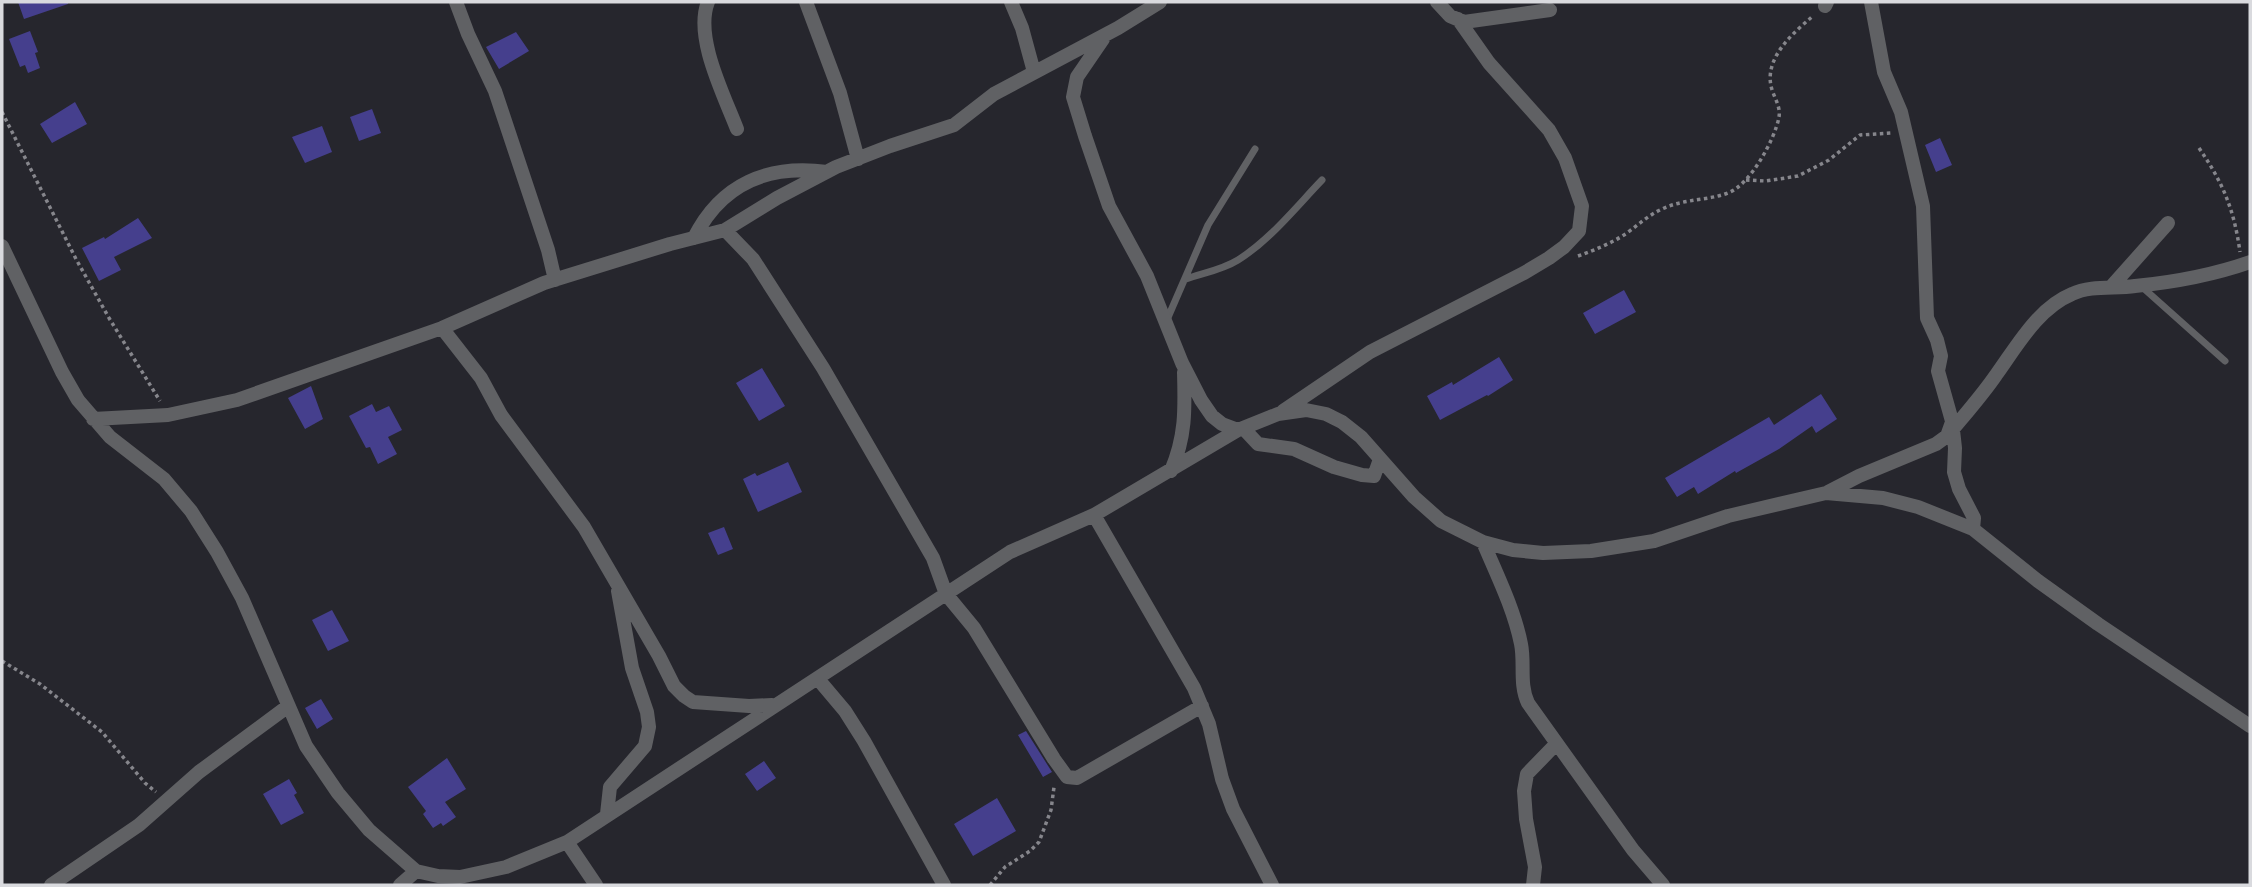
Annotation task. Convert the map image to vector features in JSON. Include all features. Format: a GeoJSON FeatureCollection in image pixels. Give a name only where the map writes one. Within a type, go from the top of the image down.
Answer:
{"type":"FeatureCollection","features":[{"type":"Feature","properties":{"kind":"street"},"geometry":{"type":"LineString","coordinates":[[456,2],[495,91],[548,250],[555,280]]}},
{"type":"Feature","properties":{"kind":"street"},"geometry":{"type":"LineString","coordinates":[[708,2],[703,28],[713,65],[737,130]]}},
{"type":"Feature","properties":{"kind":"street"},"geometry":{"type":"LineString","coordinates":[[806,2],[840,93],[858,159]]}},
{"type":"Feature","properties":{"kind":"street"},"geometry":{"type":"LineString","coordinates":[[1011,2],[1022,28],[1034,72]]}},
{"type":"Feature","properties":{"kind":"street"},"geometry":{"type":"LineString","coordinates":[[93,419],[168,415],[250,396],[442,328],[555,280],[725,230],[777,198],[827,172],[954,125],[994,94],[1106,35],[1160,2]]}},
{"type":"Feature","properties":{"kind":"street"},"geometry":{"type":"LineString","coordinates":[[1437,2],[1450,16],[1464,22],[1550,10]]}},
{"type":"Feature","properties":{"kind":"street"},"geometry":{"type":"LineString","coordinates":[[1871,2],[1884,72],[1902,112],[1923,206],[1927,318],[1941,356],[1938,371],[1953,425],[1954,472],[1959,489],[1974,518],[1973,529]]}},
{"type":"Feature","properties":{"kind":"street"},"geometry":{"type":"LineString","coordinates":[[2,246],[78,400],[110,437],[164,479],[191,511],[217,552],[242,598],[306,747],[338,793],[369,830],[416,871],[460,877],[506,867],[566,842],[1010,552],[1094,515],[1240,429],[1278,414],[1370,352],[1549,258],[1564,247],[1578,231],[1582,206],[1565,159],[1549,130],[1489,63],[1458,19]]}},
{"type":"Feature","properties":{"kind":"street"},"geometry":{"type":"LineString","coordinates":[[1106,35],[1077,77],[1073,97],[1076,108],[1109,206],[1147,276],[1184,367],[1212,416],[1222,424],[1240,429],[1258,444],[1294,449],[1334,467],[1362,475],[1374,476],[1380,459]]}},
{"type":"Feature","properties":{"kind":"street"},"geometry":{"type":"LineString","coordinates":[[694,238],[704,218],[716,203],[736,188],[784,170],[809,169],[827,172]]}},
{"type":"Feature","properties":{"kind":"street"},"geometry":{"type":"LineString","coordinates":[[2111,287],[2168,223]]}},
{"type":"Feature","properties":{"kind":"street"},"geometry":{"type":"LineString","coordinates":[[725,230],[753,259],[823,368],[933,558],[946,594],[974,628],[1068,777],[1077,778],[1202,706]]}},
{"type":"Feature","properties":{"kind":"street"},"geometry":{"type":"LineString","coordinates":[[1278,414],[1307,410],[1326,414],[1342,422],[1361,437],[1414,497],[1441,521],[1483,542],[1533,552],[1591,551],[1654,541],[1728,516],[1826,493],[1859,476],[1918,454],[1947,436],[1953,425],[1979,399],[2018,343],[2043,314],[2072,293],[2192,279],[2246,264]]}},
{"type":"Feature","properties":{"kind":"street"},"geometry":{"type":"LineString","coordinates":[[442,328],[481,378],[501,415],[584,527],[674,686],[693,702],[773,705]]}},
{"type":"Feature","properties":{"kind":"street"},"geometry":{"type":"LineString","coordinates":[[1171,471],[1183,440],[1184,367]]}},
{"type":"Feature","properties":{"kind":"street"},"geometry":{"type":"LineString","coordinates":[[1826,493],[1883,498],[1918,507],[1973,529],[2098,624],[2250,726]]}},
{"type":"Feature","properties":{"kind":"street"},"geometry":{"type":"LineString","coordinates":[[1094,515],[1186,671],[1216,746],[1222,779],[1233,809],[1272,885]]}},
{"type":"Feature","properties":{"kind":"street"},"geometry":{"type":"LineString","coordinates":[[1483,542],[1505,594],[1521,645],[1525,696],[1556,744],[1633,850],[1663,885]]}},
{"type":"Feature","properties":{"kind":"street"},"geometry":{"type":"LineString","coordinates":[[607,814],[610,788],[620,772],[645,746],[649,727],[647,712],[632,668],[618,586]]}},
{"type":"Feature","properties":{"kind":"street"},"geometry":{"type":"LineString","coordinates":[[818,679],[845,711],[864,741],[944,885]]}},
{"type":"Feature","properties":{"kind":"street"},"geometry":{"type":"LineString","coordinates":[[51,885],[139,825],[175,792],[287,707]]}},
{"type":"Feature","properties":{"kind":"street"},"geometry":{"type":"LineString","coordinates":[[1533,885],[1535,867],[1524,791],[1527,774],[1556,744]]}},
{"type":"Feature","properties":{"kind":"street"},"geometry":{"type":"LineString","coordinates":[[566,842],[596,885]]}},
{"type":"Feature","properties":{"kind":"street"},"geometry":{"type":"LineString","coordinates":[[400,885],[416,871]]}},
{"type":"Feature","properties":{"kind":"lane"},"geometry":{"type":"LineString","coordinates":[[1166,322],[1208,225],[1255,149]]}},
{"type":"Feature","properties":{"kind":"lane"},"geometry":{"type":"LineString","coordinates":[[1186,279],[1238,260],[1260,243],[1322,180]]}},
{"type":"Feature","properties":{"kind":"lane"},"geometry":{"type":"LineString","coordinates":[[2141,286],[2225,361]]}},
{"type":"Feature","properties":{"kind":"path"},"geometry":{"type":"LineString","coordinates":[[1576,257],[1611,242],[1643,219],[1666,207],[1728,193],[1746,180],[1771,139],[1779,117],[1770,83],[1770,68],[1777,53],[1826,4]]}},
{"type":"Feature","properties":{"kind":"path"},"geometry":{"type":"LineString","coordinates":[[2,112],[76,259],[168,415]]}},
{"type":"Feature","properties":{"kind":"path"},"geometry":{"type":"LineString","coordinates":[[1746,180],[1766,181],[1798,176],[1829,160],[1860,135],[1906,131]]}},
{"type":"Feature","properties":{"kind":"path"},"geometry":{"type":"LineString","coordinates":[[2199,148],[2217,175],[2236,220],[2246,264]]}},
{"type":"Feature","properties":{"kind":"path"},"geometry":{"type":"LineString","coordinates":[[2,661],[40,684],[102,732],[155,792],[175,792]]}},
{"type":"Feature","properties":{"kind":"path"},"geometry":{"type":"LineString","coordinates":[[990,885],[999,872],[1036,847],[1039,842],[1051,810],[1058,764]]}},
{"type":"Feature","properties":{"kind":"building"},"geometry":{"type":"Polygon","coordinates":[[[18,2],[68,2],[68,4],[24,19],[18,2]]]}},
{"type":"Feature","properties":{"kind":"building"},"geometry":{"type":"Polygon","coordinates":[[[30,31],[38,52],[35,53],[40,68],[28,73],[25,65],[20,67],[9,39],[30,31]]]}},
{"type":"Feature","properties":{"kind":"building"},"geometry":{"type":"Polygon","coordinates":[[[516,32],[529,51],[499,69],[486,47],[516,32]]]}},
{"type":"Feature","properties":{"kind":"building"},"geometry":{"type":"Polygon","coordinates":[[[75,102],[87,124],[52,143],[40,124],[75,102]]]}},
{"type":"Feature","properties":{"kind":"building"},"geometry":{"type":"Polygon","coordinates":[[[372,109],[381,133],[359,141],[350,117],[372,109]]]}},
{"type":"Feature","properties":{"kind":"building"},"geometry":{"type":"Polygon","coordinates":[[[322,126],[332,152],[305,163],[292,137],[322,126]]]}},
{"type":"Feature","properties":{"kind":"building"},"geometry":{"type":"Polygon","coordinates":[[[1940,138],[1952,165],[1936,172],[1925,145],[1940,138]]]}},
{"type":"Feature","properties":{"kind":"building"},"geometry":{"type":"Polygon","coordinates":[[[138,218],[152,238],[114,257],[121,270],[99,281],[82,248],[104,237],[105,239],[138,218]]]}},
{"type":"Feature","properties":{"kind":"building"},"geometry":{"type":"Polygon","coordinates":[[[1624,290],[1636,312],[1595,334],[1583,313],[1624,290]]]}},
{"type":"Feature","properties":{"kind":"building"},"geometry":{"type":"Polygon","coordinates":[[[1499,357],[1513,380],[1440,420],[1427,396],[1452,382],[1453,385],[1499,357]]]}},
{"type":"Feature","properties":{"kind":"building"},"geometry":{"type":"Polygon","coordinates":[[[762,368],[785,406],[759,421],[736,383],[762,368]]]}},
{"type":"Feature","properties":{"kind":"building"},"geometry":{"type":"Polygon","coordinates":[[[311,386],[323,419],[305,429],[288,398],[311,386]]]}},
{"type":"Feature","properties":{"kind":"building"},"geometry":{"type":"Polygon","coordinates":[[[1821,394],[1837,419],[1816,433],[1812,426],[1779,449],[1736,473],[1735,471],[1698,494],[1694,487],[1677,497],[1665,478],[1769,417],[1774,425],[1821,394]]]}},
{"type":"Feature","properties":{"kind":"building"},"geometry":{"type":"Polygon","coordinates":[[[372,404],[376,412],[389,406],[402,430],[388,437],[397,454],[378,464],[349,416],[372,404]]]}},
{"type":"Feature","properties":{"kind":"building"},"geometry":{"type":"Polygon","coordinates":[[[788,462],[802,492],[758,512],[743,479],[755,473],[757,476],[788,462]]]}},
{"type":"Feature","properties":{"kind":"building"},"geometry":{"type":"Polygon","coordinates":[[[724,527],[733,549],[718,555],[708,533],[724,527]]]}},
{"type":"Feature","properties":{"kind":"building"},"geometry":{"type":"Polygon","coordinates":[[[332,610],[349,641],[328,651],[312,620],[332,610]]]}},
{"type":"Feature","properties":{"kind":"building"},"geometry":{"type":"Polygon","coordinates":[[[321,699],[333,719],[317,729],[305,708],[321,699]]]}},
{"type":"Feature","properties":{"kind":"building"},"geometry":{"type":"Polygon","coordinates":[[[1026,731],[1052,772],[1043,777],[1018,735],[1026,731]]]}},
{"type":"Feature","properties":{"kind":"building"},"geometry":{"type":"Polygon","coordinates":[[[447,758],[466,789],[445,802],[456,817],[443,826],[441,823],[433,828],[423,814],[426,811],[408,787],[447,758]]]}},
{"type":"Feature","properties":{"kind":"building"},"geometry":{"type":"Polygon","coordinates":[[[764,761],[776,778],[757,791],[745,774],[764,761]]]}},
{"type":"Feature","properties":{"kind":"building"},"geometry":{"type":"Polygon","coordinates":[[[289,779],[304,813],[281,825],[263,794],[289,779]]]}},
{"type":"Feature","properties":{"kind":"building"},"geometry":{"type":"Polygon","coordinates":[[[997,798],[1016,831],[973,856],[954,824],[997,798]]]}}]}
